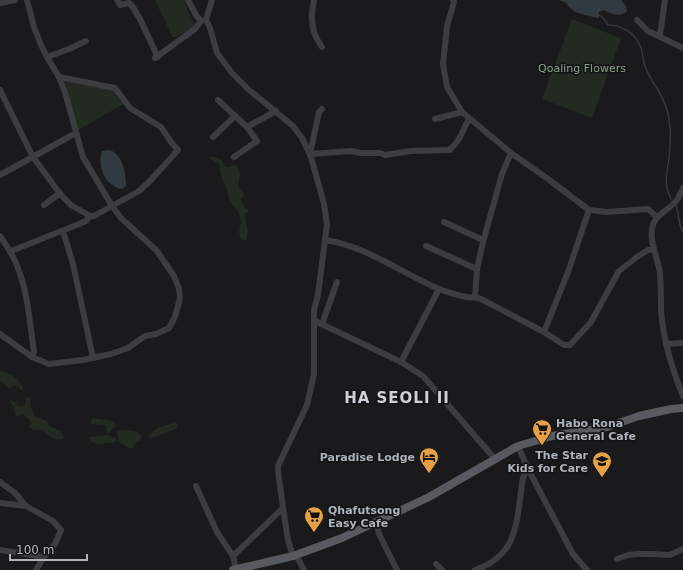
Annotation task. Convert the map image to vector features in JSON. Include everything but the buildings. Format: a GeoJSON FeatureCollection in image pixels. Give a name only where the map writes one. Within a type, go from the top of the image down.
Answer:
{"type":"FeatureCollection","features":[{"type":"Feature","properties":{"kind":"main road"},"geometry":{"type":"LineString","coordinates":[[234,570],[294,555],[342,538],[429,497],[518,446],[552,436],[607,427],[640,416],[671,409],[683,408]]}},
{"type":"Feature","properties":{"kind":"street"},"geometry":{"type":"LineString","coordinates":[[0,4],[15,0]]}},
{"type":"Feature","properties":{"kind":"street"},"geometry":{"type":"LineString","coordinates":[[0,334],[32,357],[49,364],[93,358],[128,348],[145,336],[156,334],[169,328],[175,317],[180,298],[179,289],[174,276],[158,253],[121,218],[112,206],[83,157],[65,92],[34,27],[27,0]]}},
{"type":"Feature","properties":{"kind":"street"},"geometry":{"type":"LineString","coordinates":[[117,0],[120,5],[129,3],[132,6],[139,17],[156,58],[195,29],[204,20],[212,0]]}},
{"type":"Feature","properties":{"kind":"street"},"geometry":{"type":"LineString","coordinates":[[188,0],[196,15],[204,20],[210,28],[214,49],[225,64],[248,88],[293,126],[302,138],[310,154],[324,204],[327,224],[314,310],[314,374],[307,405],[278,466],[278,476],[288,540],[294,555],[304,570]]}},
{"type":"Feature","properties":{"kind":"street"},"geometry":{"type":"LineString","coordinates":[[314,0],[311,10],[315,38],[322,47]]}},
{"type":"Feature","properties":{"kind":"street"},"geometry":{"type":"LineString","coordinates":[[453,0],[454,2],[448,26],[443,64],[447,88],[462,112],[510,153],[589,210],[607,212],[648,209],[657,217]]}},
{"type":"Feature","properties":{"kind":"street"},"geometry":{"type":"LineString","coordinates":[[660,35],[666,0]]}},
{"type":"Feature","properties":{"kind":"street"},"geometry":{"type":"LineString","coordinates":[[637,20],[648,31],[660,35],[683,48]]}},
{"type":"Feature","properties":{"kind":"street"},"geometry":{"type":"LineString","coordinates":[[47,57],[86,41]]}},
{"type":"Feature","properties":{"kind":"street"},"geometry":{"type":"LineString","coordinates":[[11,251],[86,221],[90,216],[100,213],[139,191],[178,150],[161,127],[142,117],[130,108],[115,88],[59,77]]}},
{"type":"Feature","properties":{"kind":"street"},"geometry":{"type":"LineString","coordinates":[[0,90],[33,158],[60,194],[71,205],[90,216]]}},
{"type":"Feature","properties":{"kind":"street"},"geometry":{"type":"LineString","coordinates":[[218,100],[247,127],[257,141],[234,157]]}},
{"type":"Feature","properties":{"kind":"street"},"geometry":{"type":"LineString","coordinates":[[310,154],[319,112],[322,109]]}},
{"type":"Feature","properties":{"kind":"street"},"geometry":{"type":"LineString","coordinates":[[247,127],[276,111]]}},
{"type":"Feature","properties":{"kind":"street"},"geometry":{"type":"LineString","coordinates":[[435,119],[462,112]]}},
{"type":"Feature","properties":{"kind":"street"},"geometry":{"type":"LineString","coordinates":[[213,137],[235,116]]}},
{"type":"Feature","properties":{"kind":"street"},"geometry":{"type":"LineString","coordinates":[[310,154],[351,151],[361,153],[380,153],[385,155],[411,151],[450,150],[457,144],[469,119]]}},
{"type":"Feature","properties":{"kind":"street"},"geometry":{"type":"LineString","coordinates":[[0,175],[76,133]]}},
{"type":"Feature","properties":{"kind":"street"},"geometry":{"type":"LineString","coordinates":[[475,297],[476,269],[483,240],[502,174],[510,153]]}},
{"type":"Feature","properties":{"kind":"street"},"geometry":{"type":"LineString","coordinates":[[683,188],[676,202],[657,217],[653,226],[654,250],[660,273],[661,311],[666,344],[672,367],[683,396]]}},
{"type":"Feature","properties":{"kind":"street"},"geometry":{"type":"LineString","coordinates":[[44,205],[60,194]]}},
{"type":"Feature","properties":{"kind":"street"},"geometry":{"type":"LineString","coordinates":[[544,332],[568,272],[589,210]]}},
{"type":"Feature","properties":{"kind":"street"},"geometry":{"type":"LineString","coordinates":[[444,222],[483,240]]}},
{"type":"Feature","properties":{"kind":"street"},"geometry":{"type":"LineString","coordinates":[[63,231],[73,264],[93,358]]}},
{"type":"Feature","properties":{"kind":"street"},"geometry":{"type":"LineString","coordinates":[[0,236],[11,251],[18,267],[25,292],[34,352],[32,357]]}},
{"type":"Feature","properties":{"kind":"street"},"geometry":{"type":"LineString","coordinates":[[325,240],[337,242],[360,250],[439,289],[468,297],[475,297],[544,332],[564,345],[570,345],[591,322],[619,271],[648,250],[654,250]]}},
{"type":"Feature","properties":{"kind":"street"},"geometry":{"type":"LineString","coordinates":[[426,246],[476,269]]}},
{"type":"Feature","properties":{"kind":"street"},"geometry":{"type":"LineString","coordinates":[[322,324],[337,282]]}},
{"type":"Feature","properties":{"kind":"street"},"geometry":{"type":"LineString","coordinates":[[401,362],[439,289]]}},
{"type":"Feature","properties":{"kind":"street"},"geometry":{"type":"LineString","coordinates":[[315,321],[401,362],[423,376],[495,459]]}},
{"type":"Feature","properties":{"kind":"street"},"geometry":{"type":"LineString","coordinates":[[666,344],[683,343]]}},
{"type":"Feature","properties":{"kind":"street"},"geometry":{"type":"LineString","coordinates":[[518,446],[528,469],[573,554],[587,570]]}},
{"type":"Feature","properties":{"kind":"street"},"geometry":{"type":"LineString","coordinates":[[475,570],[490,564],[506,551],[515,531],[522,482],[525,472],[528,469]]}},
{"type":"Feature","properties":{"kind":"street"},"geometry":{"type":"LineString","coordinates":[[0,482],[15,493],[26,506],[53,521],[60,530],[55,544],[44,557],[36,570]]}},
{"type":"Feature","properties":{"kind":"street"},"geometry":{"type":"LineString","coordinates":[[196,486],[217,532],[233,556],[234,570]]}},
{"type":"Feature","properties":{"kind":"street"},"geometry":{"type":"LineString","coordinates":[[0,503],[26,506]]}},
{"type":"Feature","properties":{"kind":"street"},"geometry":{"type":"LineString","coordinates":[[233,556],[283,508]]}},
{"type":"Feature","properties":{"kind":"street"},"geometry":{"type":"LineString","coordinates":[[375,522],[397,570]]}},
{"type":"Feature","properties":{"kind":"street"},"geometry":{"type":"LineString","coordinates":[[617,559],[628,555],[637,554],[670,555],[683,549]]}},
{"type":"Feature","properties":{"kind":"street"},"geometry":{"type":"LineString","coordinates":[[0,550],[44,557]]}},
{"type":"Feature","properties":{"kind":"street"},"geometry":{"type":"LineString","coordinates":[[436,564],[442,570]]}},
{"type":"Feature","properties":{"kind":"green space"},"geometry":{"type":"Polygon","coordinates":[[[155,0],[183,0],[196,27],[173,38],[155,0]]]}},
{"type":"Feature","properties":{"kind":"green space","name":"Qoaling Flowers"},"geometry":{"type":"Polygon","coordinates":[[[572,19],[621,38],[592,118],[542,99],[572,19]]]}},
{"type":"Feature","properties":{"kind":"green space"},"geometry":{"type":"Polygon","coordinates":[[[65,80],[115,91],[124,104],[78,130],[65,80]]]}},
{"type":"Feature","properties":{"kind":"green space"},"geometry":{"type":"Polygon","coordinates":[[[211,156],[220,159],[225,167],[229,167],[234,164],[237,166],[240,176],[238,185],[244,195],[241,199],[244,206],[249,211],[245,214],[248,233],[246,241],[241,239],[239,232],[241,221],[238,211],[230,201],[226,187],[222,180],[219,164],[211,159],[211,156]]]}},
{"type":"Feature","properties":{"kind":"green space"},"geometry":{"type":"Polygon","coordinates":[[[0,370],[15,377],[23,387],[23,391],[15,385],[9,388],[0,380],[0,370]]]}},
{"type":"Feature","properties":{"kind":"green space"},"geometry":{"type":"Polygon","coordinates":[[[30,397],[30,406],[35,416],[47,421],[49,426],[61,431],[64,438],[61,440],[55,439],[41,429],[37,430],[29,427],[31,423],[28,418],[22,415],[16,417],[14,407],[10,402],[11,400],[18,406],[23,406],[25,405],[26,398],[30,397]]]}},
{"type":"Feature","properties":{"kind":"green space"},"geometry":{"type":"Polygon","coordinates":[[[92,418],[114,421],[116,425],[109,433],[107,433],[105,425],[91,424],[92,418]]]}},
{"type":"Feature","properties":{"kind":"green space"},"geometry":{"type":"Polygon","coordinates":[[[174,423],[178,424],[177,428],[174,430],[149,439],[148,436],[157,428],[174,423]]]}},
{"type":"Feature","properties":{"kind":"green space"},"geometry":{"type":"Polygon","coordinates":[[[117,431],[135,431],[142,437],[136,442],[133,448],[129,448],[118,441],[117,431]]]}},
{"type":"Feature","properties":{"kind":"green space"},"geometry":{"type":"Polygon","coordinates":[[[107,435],[116,438],[116,441],[113,443],[97,444],[90,440],[90,437],[107,435]]]}},
{"type":"Feature","properties":{"kind":"shaded area"},"geometry":{"type":"Polygon","coordinates":[[[559,0],[621,0],[626,6],[627,11],[619,15],[604,10],[599,12],[599,18],[597,18],[576,12],[564,2],[559,0]]]}},
{"type":"Feature","properties":{"kind":"shaded area"},"geometry":{"type":"Polygon","coordinates":[[[109,150],[118,155],[123,165],[126,186],[120,189],[106,179],[102,171],[100,161],[102,151],[109,150]]]}},
{"type":"Feature","properties":{"kind":"waterway"},"geometry":{"type":"LineString","coordinates":[[599,15],[608,25],[624,29],[637,40],[646,69],[665,103],[669,117],[670,131],[670,150],[666,183],[671,199]]}},
{"type":"Feature","properties":{"kind":"waterway"},"geometry":{"type":"LineString","coordinates":[[676,205],[683,232]]}},
{"type":"Feature","properties":{"kind":"place","name":"Habo Rona General Cafe"},"geometry":{"type":"Point","coordinates":[542,446]}},
{"type":"Feature","properties":{"kind":"place","name":"Paradise Lodge"},"geometry":{"type":"Point","coordinates":[429,474]}},
{"type":"Feature","properties":{"kind":"place","name":"The Star Kids for Care"},"geometry":{"type":"Point","coordinates":[602,478]}},
{"type":"Feature","properties":{"kind":"place","name":"Qhafutsong Easy Cafe"},"geometry":{"type":"Point","coordinates":[314,533]}},
{"type":"Feature","properties":{"kind":"district","name":"HA SEOLI II"},"geometry":{"type":"Point","coordinates":[397,398]}}]}
